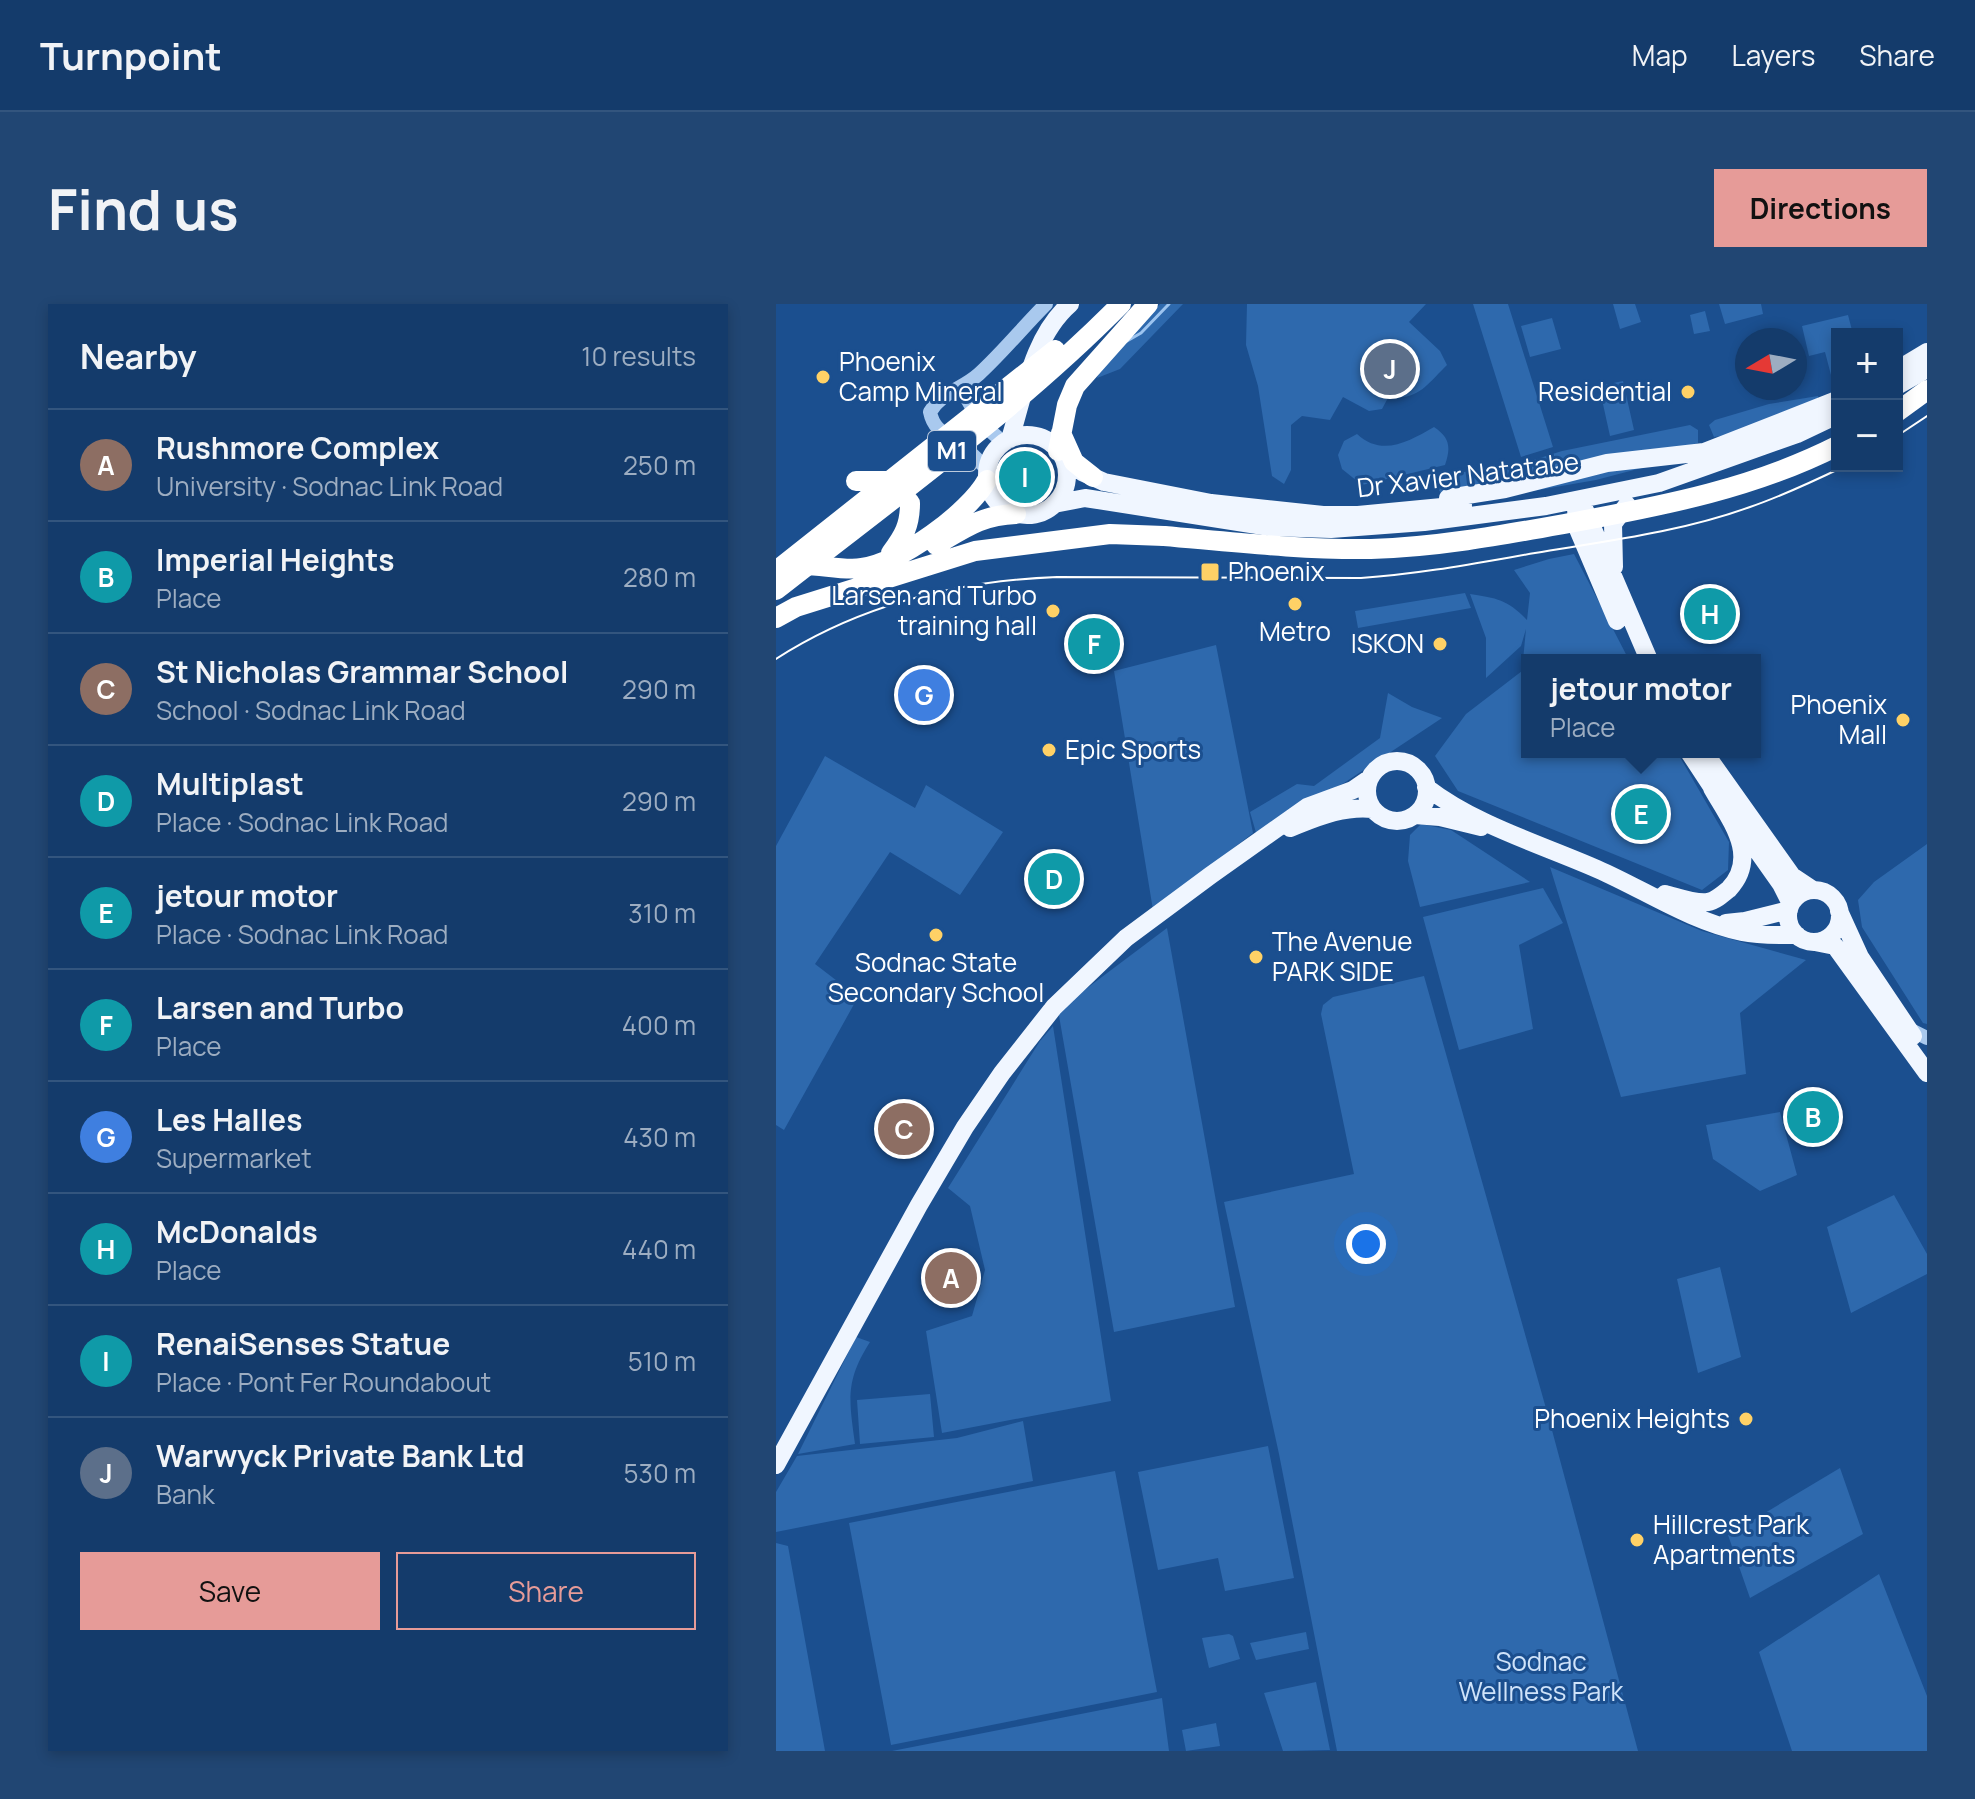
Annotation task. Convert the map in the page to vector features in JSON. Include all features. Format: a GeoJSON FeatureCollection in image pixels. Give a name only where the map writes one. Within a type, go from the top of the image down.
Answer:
{"type":"FeatureCollection","features":[{"type":"Feature","properties":{"kind":"highway","name":"M1"},"geometry":{"type":"LineString","coordinates":[[776,570],[1027,373],[1071,336],[1102,304]]}},
{"type":"Feature","properties":{"kind":"highway","name":"M1"},"geometry":{"type":"LineString","coordinates":[[776,590],[1023,395],[1121,304]]}},
{"type":"Feature","properties":{"kind":"highway"},"geometry":{"type":"LineString","coordinates":[[1093,477],[1061,449],[1067,405],[1075,386],[1148,304]]}},
{"type":"Feature","properties":{"kind":"highway"},"geometry":{"type":"LineString","coordinates":[[1903,408],[1927,390]]}},
{"type":"Feature","properties":{"kind":"highway"},"geometry":{"type":"LineString","coordinates":[[776,618],[796,607],[975,551],[1110,534],[1330,549],[1373,549],[1480,539],[1676,502],[1736,487],[1776,474],[1831,449]]}},
{"type":"Feature","properties":{"kind":"highway"},"geometry":{"type":"LineString","coordinates":[[776,570],[801,564],[859,569],[884,563],[963,512],[979,494],[987,474]]}},
{"type":"Feature","properties":{"kind":"highway"},"geometry":{"type":"LineString","coordinates":[[856,481],[891,481],[910,503],[906,533],[884,563]]}},
{"type":"Feature","properties":{"kind":"highway"},"geometry":{"type":"LineString","coordinates":[[840,594],[913,560],[979,519],[1016,514]]}},
{"type":"Feature","properties":{"kind":"main road"},"geometry":{"type":"LineString","coordinates":[[1007,441],[1041,342],[1070,304]]}},
{"type":"Feature","properties":{"kind":"main road"},"geometry":{"type":"LineString","coordinates":[[1903,366],[1927,352]]}},
{"type":"Feature","properties":{"kind":"main road"},"geometry":{"type":"LineString","coordinates":[[1903,383],[1927,369]]}},
{"type":"Feature","properties":{"kind":"main road","name":"Dr Xavier Natatabe"},"geometry":{"type":"LineString","coordinates":[[1061,449],[1093,477],[1104,482],[1211,503],[1323,515],[1358,515],[1568,496],[1594,486],[1655,471],[1831,402]]}},
{"type":"Feature","properties":{"kind":"main road"},"geometry":{"type":"LineString","coordinates":[[1054,504],[1064,489],[1067,476],[1061,449],[1036,436],[1023,435],[1007,441],[991,457],[987,474],[992,495],[999,505],[1016,514],[1036,515],[1054,504],[1085,498],[1270,527],[1331,529],[1386,526],[1517,510],[1568,496],[1659,483],[1797,434],[1831,418]]}},
{"type":"Feature","properties":{"kind":"main road"},"geometry":{"type":"LineString","coordinates":[[1358,515],[1505,489],[1607,463],[1704,452]]}},
{"type":"Feature","properties":{"kind":"main road"},"geometry":{"type":"LineString","coordinates":[[1613,576],[1613,524],[1629,503],[1659,483]]}},
{"type":"Feature","properties":{"kind":"main road"},"geometry":{"type":"LineString","coordinates":[[1568,496],[1592,564],[1632,654]]}},
{"type":"Feature","properties":{"kind":"main road"},"geometry":{"type":"LineString","coordinates":[[1568,496],[1588,515],[1646,654]]}},
{"type":"Feature","properties":{"kind":"main road"},"geometry":{"type":"LineString","coordinates":[[1517,510],[1547,514],[1556,519],[1566,527],[1576,546],[1592,564]]}},
{"type":"Feature","properties":{"kind":"main road"},"geometry":{"type":"LineString","coordinates":[[1693,758],[1781,884],[1790,907],[1791,928],[1806,938],[1835,946],[1927,1073]]}},
{"type":"Feature","properties":{"kind":"main road"},"geometry":{"type":"LineString","coordinates":[[1708,758],[1792,876],[1813,890],[1829,894],[1860,957],[1927,1060]]}},
{"type":"Feature","properties":{"kind":"main road"},"geometry":{"type":"LineString","coordinates":[[776,1465],[965,1127],[1002,1073],[1054,1007],[1126,938],[1307,807],[1353,790],[1379,767],[1401,761],[1415,767],[1425,780],[1424,803],[1408,819],[1393,821],[1378,815],[1367,795],[1369,779]]}},
{"type":"Feature","properties":{"kind":"main road"},"geometry":{"type":"LineString","coordinates":[[1426,787],[1445,801],[1511,834],[1599,870],[1711,924],[1744,932],[1823,940],[1836,928],[1839,911]]}},
{"type":"Feature","properties":{"kind":"main road"},"geometry":{"type":"LineString","coordinates":[[1634,888],[1707,902],[1723,895],[1738,879],[1744,856],[1737,834],[1712,788]]}},
{"type":"Feature","properties":{"kind":"main road"},"geometry":{"type":"LineString","coordinates":[[1265,838],[1327,813],[1354,808],[1373,809]]}},
{"type":"Feature","properties":{"kind":"main road"},"geometry":{"type":"LineString","coordinates":[[1415,815],[1440,817],[1511,834]]}},
{"type":"Feature","properties":{"kind":"main road"},"geometry":{"type":"LineString","coordinates":[[1711,924],[1745,921],[1790,907],[1800,894],[1813,890]]}},
{"type":"Feature","properties":{"kind":"street"},"geometry":{"type":"LineString","coordinates":[[963,395],[978,374],[1046,304]]}},
{"type":"Feature","properties":{"kind":"street"},"geometry":{"type":"LineString","coordinates":[[987,474],[963,446],[940,432],[932,423],[930,412],[938,400],[950,391],[963,395],[980,422],[1007,441]]}},
{"type":"Feature","properties":{"kind":"street"},"geometry":{"type":"LineString","coordinates":[[1909,1029],[1927,1038]]}},
{"type":"Feature","properties":{"kind":"green space"},"geometry":{"type":"Polygon","coordinates":[[[1160,304],[1183,304],[1120,369],[1097,378],[1103,362],[1160,304]]]}},
{"type":"Feature","properties":{"kind":"green space"},"geometry":{"type":"Polygon","coordinates":[[[1247,304],[1426,304],[1409,322],[1440,351],[1447,365],[1415,394],[1389,396],[1382,409],[1369,411],[1343,397],[1330,420],[1302,416],[1291,425],[1291,470],[1284,484],[1272,476],[1258,386],[1246,345],[1247,304]]]}},
{"type":"Feature","properties":{"kind":"green space"},"geometry":{"type":"Polygon","coordinates":[[[1473,304],[1508,304],[1553,447],[1521,457],[1473,304]]]}},
{"type":"Feature","properties":{"kind":"green space"},"geometry":{"type":"Polygon","coordinates":[[[1613,304],[1635,304],[1641,322],[1620,329],[1613,304]]]}},
{"type":"Feature","properties":{"kind":"green space"},"geometry":{"type":"Polygon","coordinates":[[[1719,304],[1761,304],[1763,314],[1725,324],[1719,304]]]}},
{"type":"Feature","properties":{"kind":"green space"},"geometry":{"type":"Polygon","coordinates":[[[1705,311],[1710,331],[1694,334],[1690,315],[1705,311]]]}},
{"type":"Feature","properties":{"kind":"green space"},"geometry":{"type":"Polygon","coordinates":[[[1848,315],[1851,328],[1831,328],[1831,375],[1825,352],[1809,356],[1807,328],[1802,326],[1848,315]]]}},
{"type":"Feature","properties":{"kind":"green space"},"geometry":{"type":"Polygon","coordinates":[[[1552,318],[1561,349],[1530,357],[1521,326],[1552,318]]]}},
{"type":"Feature","properties":{"kind":"green space"},"geometry":{"type":"Polygon","coordinates":[[[1623,381],[1634,430],[1610,436],[1599,386],[1623,381]]]}},
{"type":"Feature","properties":{"kind":"green space"},"geometry":{"type":"Polygon","coordinates":[[[1818,396],[1818,401],[1728,435],[1714,437],[1709,425],[1715,420],[1769,404],[1818,396]]]}},
{"type":"Feature","properties":{"kind":"green space"},"geometry":{"type":"Polygon","coordinates":[[[1690,425],[1698,430],[1698,443],[1680,448],[1442,494],[1436,487],[1437,478],[1491,466],[1493,473],[1562,451],[1690,425]]]}},
{"type":"Feature","properties":{"kind":"green space"},"geometry":{"type":"Polygon","coordinates":[[[1434,427],[1448,443],[1445,465],[1362,485],[1342,469],[1338,455],[1344,441],[1357,434],[1366,441],[1385,446],[1405,442],[1434,427]]]}},
{"type":"Feature","properties":{"kind":"green space"},"geometry":{"type":"Polygon","coordinates":[[[1683,457],[1596,480],[1499,497],[1506,492],[1683,457]]]}},
{"type":"Feature","properties":{"kind":"green space"},"geometry":{"type":"Polygon","coordinates":[[[1574,554],[1626,654],[1524,654],[1526,629],[1521,646],[1486,678],[1486,638],[1470,594],[1502,601],[1527,620],[1530,593],[1514,570],[1574,554]]]}},
{"type":"Feature","properties":{"kind":"green space"},"geometry":{"type":"Polygon","coordinates":[[[1465,593],[1471,608],[1358,628],[1355,611],[1465,593]]]}},
{"type":"Feature","properties":{"kind":"green space"},"geometry":{"type":"Polygon","coordinates":[[[1216,645],[1253,833],[1153,910],[1114,671],[1216,645]]]}},
{"type":"Feature","properties":{"kind":"green space"},"geometry":{"type":"Polygon","coordinates":[[[1521,672],[1521,758],[1680,758],[1729,842],[1728,870],[1702,890],[1458,791],[1435,756],[1466,714],[1521,672]]]}},
{"type":"Feature","properties":{"kind":"green space"},"geometry":{"type":"Polygon","coordinates":[[[1388,693],[1412,707],[1442,718],[1257,836],[1250,812],[1297,784],[1314,786],[1380,738],[1388,693]]]}},
{"type":"Feature","properties":{"kind":"green space"},"geometry":{"type":"Polygon","coordinates":[[[825,756],[915,808],[926,785],[1003,832],[960,895],[890,852],[815,964],[858,997],[784,1130],[776,1125],[776,846],[825,756]]]}},
{"type":"Feature","properties":{"kind":"green space"},"geometry":{"type":"Polygon","coordinates":[[[1421,824],[1451,830],[1530,882],[1420,907],[1408,861],[1410,835],[1421,824]]]}},
{"type":"Feature","properties":{"kind":"green space"},"geometry":{"type":"Polygon","coordinates":[[[1927,844],[1927,1024],[1923,1023],[1862,927],[1858,900],[1874,882],[1927,844]]]}},
{"type":"Feature","properties":{"kind":"green space"},"geometry":{"type":"Polygon","coordinates":[[[1550,867],[1702,931],[1806,960],[1740,1013],[1746,1074],[1621,1097],[1550,867]]]}},
{"type":"Feature","properties":{"kind":"green space"},"geometry":{"type":"Polygon","coordinates":[[[1543,888],[1563,923],[1519,945],[1533,1029],[1459,1050],[1423,917],[1543,888]]]}},
{"type":"Feature","properties":{"kind":"green space"},"geometry":{"type":"Polygon","coordinates":[[[1167,928],[1235,1307],[1114,1332],[1058,1010],[1167,928]]]}},
{"type":"Feature","properties":{"kind":"green space","name":"Sodnac Wellness Park"},"geometry":{"type":"Polygon","coordinates":[[[1424,976],[1549,1419],[1638,1751],[1337,1751],[1279,1454],[1224,1202],[1354,1174],[1321,1014],[1323,1005],[1333,997],[1424,976]]]}},
{"type":"Feature","properties":{"kind":"green space"},"geometry":{"type":"Polygon","coordinates":[[[1053,1026],[1111,1401],[942,1433],[926,1331],[972,1316],[985,1270],[970,1206],[948,1188],[1040,1041],[1053,1026]]]}},
{"type":"Feature","properties":{"kind":"green space"},"geometry":{"type":"Polygon","coordinates":[[[1780,1112],[1797,1175],[1760,1191],[1713,1159],[1706,1125],[1780,1112]]]}},
{"type":"Feature","properties":{"kind":"green space"},"geometry":{"type":"Polygon","coordinates":[[[1894,1195],[1927,1254],[1927,1274],[1851,1313],[1827,1227],[1894,1195]]]}},
{"type":"Feature","properties":{"kind":"green space"},"geometry":{"type":"Polygon","coordinates":[[[1720,1267],[1741,1357],[1698,1373],[1677,1279],[1720,1267]]]}},
{"type":"Feature","properties":{"kind":"green space"},"geometry":{"type":"Polygon","coordinates":[[[856,1337],[870,1342],[856,1368],[851,1391],[855,1444],[798,1454],[856,1337]]]}},
{"type":"Feature","properties":{"kind":"green space"},"geometry":{"type":"Polygon","coordinates":[[[930,1394],[934,1437],[860,1444],[857,1400],[930,1394]]]}},
{"type":"Feature","properties":{"kind":"green space"},"geometry":{"type":"Polygon","coordinates":[[[1023,1421],[1033,1481],[776,1532],[776,1492],[797,1456],[957,1438],[1023,1421]]]}},
{"type":"Feature","properties":{"kind":"green space"},"geometry":{"type":"Polygon","coordinates":[[[1268,1446],[1294,1578],[1225,1591],[1218,1558],[1158,1570],[1138,1472],[1268,1446]]]}},
{"type":"Feature","properties":{"kind":"green space"},"geometry":{"type":"Polygon","coordinates":[[[1840,1468],[1863,1534],[1750,1598],[1728,1535],[1840,1468]]]}},
{"type":"Feature","properties":{"kind":"green space"},"geometry":{"type":"Polygon","coordinates":[[[1115,1471],[1157,1692],[891,1745],[849,1523],[1115,1471]]]}},
{"type":"Feature","properties":{"kind":"green space"},"geometry":{"type":"Polygon","coordinates":[[[776,1543],[788,1546],[825,1751],[776,1751],[776,1543]]]}},
{"type":"Feature","properties":{"kind":"green space"},"geometry":{"type":"Polygon","coordinates":[[[1879,1574],[1927,1696],[1927,1751],[1792,1751],[1759,1652],[1879,1574]]]}},
{"type":"Feature","properties":{"kind":"green space"},"geometry":{"type":"Polygon","coordinates":[[[1306,1632],[1309,1649],[1256,1660],[1250,1643],[1306,1632]]]}},
{"type":"Feature","properties":{"kind":"green space"},"geometry":{"type":"Polygon","coordinates":[[[1233,1636],[1240,1659],[1209,1668],[1202,1638],[1233,1636]]]}},
{"type":"Feature","properties":{"kind":"green space"},"geometry":{"type":"Polygon","coordinates":[[[1316,1682],[1330,1750],[1283,1751],[1264,1693],[1316,1682]]]}},
{"type":"Feature","properties":{"kind":"green space"},"geometry":{"type":"Polygon","coordinates":[[[1162,1698],[1169,1751],[892,1751],[1162,1698]]]}},
{"type":"Feature","properties":{"kind":"green space"},"geometry":{"type":"Polygon","coordinates":[[[1216,1723],[1220,1746],[1186,1751],[1182,1730],[1216,1723]]]}},
{"type":"Feature","properties":{"kind":"waterway"},"geometry":{"type":"LineString","coordinates":[[1127,341],[1141,333],[1169,304]]}},
{"type":"Feature","properties":{"kind":"tram line"},"geometry":{"type":"LineString","coordinates":[[1903,432],[1927,416]]}},
{"type":"Feature","properties":{"kind":"tram line"},"geometry":{"type":"LineString","coordinates":[[776,659],[841,624],[876,610],[947,590],[1057,577],[1361,578],[1427,571],[1616,540],[1697,523],[1774,498],[1833,472]]}},
{"type":"Feature","properties":{"kind":"place","name":"Warwyck Private Bank Ltd"},"geometry":{"type":"Point","coordinates":[1390,369]}},
{"type":"Feature","properties":{"kind":"place","name":"Phoenix Camp Mineral"},"geometry":{"type":"Point","coordinates":[823,377]}},
{"type":"Feature","properties":{"kind":"place","name":"Residential"},"geometry":{"type":"Point","coordinates":[1688,392]}},
{"type":"Feature","properties":{"kind":"place","name":"RenaiSenses Statue"},"geometry":{"type":"Point","coordinates":[1025,477]}},
{"type":"Feature","properties":{"kind":"place","name":"Phoenix"},"geometry":{"type":"Point","coordinates":[1210,572]}},
{"type":"Feature","properties":{"kind":"place","name":"Metro"},"geometry":{"type":"Point","coordinates":[1295,604]}},
{"type":"Feature","properties":{"kind":"place","name":"Larsen and Turbo training hall"},"geometry":{"type":"Point","coordinates":[1053,611]}},
{"type":"Feature","properties":{"kind":"place","name":"McDonalds"},"geometry":{"type":"Point","coordinates":[1710,614]}},
{"type":"Feature","properties":{"kind":"place","name":"Larsen and Turbo"},"geometry":{"type":"Point","coordinates":[1094,644]}},
{"type":"Feature","properties":{"kind":"place","name":"ISKON"},"geometry":{"type":"Point","coordinates":[1440,644]}},
{"type":"Feature","properties":{"kind":"place","name":"Les Halles"},"geometry":{"type":"Point","coordinates":[924,695]}},
{"type":"Feature","properties":{"kind":"place","name":"Phoenix Mall"},"geometry":{"type":"Point","coordinates":[1903,720]}},
{"type":"Feature","properties":{"kind":"place","name":"Epic Sports"},"geometry":{"type":"Point","coordinates":[1049,750]}},
{"type":"Feature","properties":{"kind":"place","name":"jetour motor"},"geometry":{"type":"Point","coordinates":[1641,814]}},
{"type":"Feature","properties":{"kind":"place","name":"Multiplast"},"geometry":{"type":"Point","coordinates":[1054,879]}},
{"type":"Feature","properties":{"kind":"place","name":"Sodnac State Secondary School"},"geometry":{"type":"Point","coordinates":[936,935]}},
{"type":"Feature","properties":{"kind":"place","name":"The Avenue PARK SIDE"},"geometry":{"type":"Point","coordinates":[1256,957]}},
{"type":"Feature","properties":{"kind":"place","name":"Imperial Heights"},"geometry":{"type":"Point","coordinates":[1813,1117]}},
{"type":"Feature","properties":{"kind":"place","name":"St Nicholas Grammar School"},"geometry":{"type":"Point","coordinates":[904,1129]}},
{"type":"Feature","properties":{"kind":"place","name":"Rushmore Complex"},"geometry":{"type":"Point","coordinates":[951,1278]}},
{"type":"Feature","properties":{"kind":"place","name":"Phoenix Heights"},"geometry":{"type":"Point","coordinates":[1746,1419]}},
{"type":"Feature","properties":{"kind":"place","name":"Hillcrest Park Apartments"},"geometry":{"type":"Point","coordinates":[1637,1540]}}]}
